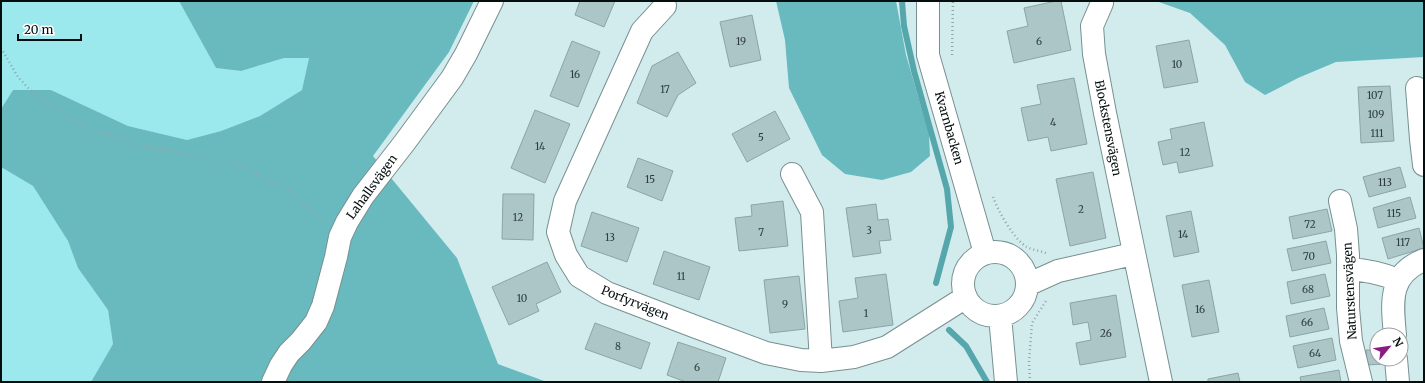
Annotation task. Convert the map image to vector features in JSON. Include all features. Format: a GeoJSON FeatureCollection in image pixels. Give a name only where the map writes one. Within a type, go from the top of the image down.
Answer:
{"type":"FeatureCollection","features":[{"type":"Feature","properties":{"kind":"street","name":"Lahallsvägen"},"geometry":{"type":"LineString","coordinates":[[273,382],[281,365],[289,353],[302,341],[316,322],[323,306],[340,237],[347,222],[363,196],[452,78],[466,54],[492,1]]}},
{"type":"Feature","properties":{"kind":"street","name":"Kvarnbacken"},"geometry":{"type":"LineString","coordinates":[[928,1],[928,55],[985,253]]}},
{"type":"Feature","properties":{"kind":"street","name":"Blockstensvägen"},"geometry":{"type":"LineString","coordinates":[[1102,3],[1092,26],[1094,54],[1133,254],[1161,382]]}},
{"type":"Feature","properties":{"kind":"street","name":"Porfyrvägen"},"geometry":{"type":"LineString","coordinates":[[665,6],[642,31],[565,201],[558,232],[566,255],[579,276],[607,293],[766,353],[801,360],[822,361],[854,356],[887,347],[966,297]]}},
{"type":"Feature","properties":{"kind":"street"},"geometry":{"type":"LineString","coordinates":[[1417,88],[1424,165]]}},
{"type":"Feature","properties":{"kind":"street"},"geometry":{"type":"LineString","coordinates":[[792,174],[812,212],[822,361]]}},
{"type":"Feature","properties":{"kind":"street","name":"Naturstensvägen"},"geometry":{"type":"LineString","coordinates":[[1340,201],[1346,229],[1348,308],[1352,341],[1360,382]]}},
{"type":"Feature","properties":{"kind":"street"},"geometry":{"type":"LineString","coordinates":[[985,253],[1002,253],[1015,259],[1024,271],[1027,285],[1024,299],[1019,305],[1008,314],[994,316],[982,314],[972,307],[966,297],[963,285],[965,273],[972,262],[985,253]]}},
{"type":"Feature","properties":{"kind":"street"},"geometry":{"type":"LineString","coordinates":[[1027,285],[1058,271],[1133,254]]}},
{"type":"Feature","properties":{"kind":"street"},"geometry":{"type":"LineString","coordinates":[[1394,327],[1394,292],[1398,280],[1408,269],[1424,260]]}},
{"type":"Feature","properties":{"kind":"street"},"geometry":{"type":"LineString","coordinates":[[1348,269],[1368,270],[1398,280]]}},
{"type":"Feature","properties":{"kind":"street"},"geometry":{"type":"LineString","coordinates":[[1000,316],[1006,382]]}},
{"type":"Feature","properties":{"kind":"street"},"geometry":{"type":"LineString","coordinates":[[1397,367],[1398,382]]}},
{"type":"Feature","properties":{"kind":"path"},"geometry":{"type":"LineString","coordinates":[[952,59],[953,1]]}},
{"type":"Feature","properties":{"kind":"path"},"geometry":{"type":"LineString","coordinates":[[1,48],[18,77],[30,91],[82,126],[148,147],[237,164],[287,190],[340,237]]}},
{"type":"Feature","properties":{"kind":"path"},"geometry":{"type":"LineString","coordinates":[[991,191],[996,205],[1011,231],[1026,247],[1054,255],[1058,271]]}},
{"type":"Feature","properties":{"kind":"path"},"geometry":{"type":"LineString","coordinates":[[1030,382],[1029,362],[1032,323],[1047,299]]}},
{"type":"Feature","properties":{"kind":"shaded area"},"geometry":{"type":"Polygon","coordinates":[[[1,1],[179,1],[216,68],[241,71],[284,58],[309,58],[302,90],[260,116],[221,131],[187,140],[128,126],[51,90],[13,90],[1,109],[1,1]]]}},
{"type":"Feature","properties":{"kind":"shaded area"},"geometry":{"type":"Polygon","coordinates":[[[179,1],[474,1],[449,52],[373,156],[457,258],[498,364],[547,382],[91,382],[113,344],[108,310],[78,268],[68,241],[33,186],[1,167],[1,109],[13,90],[51,90],[128,126],[187,140],[221,131],[260,116],[302,90],[309,58],[284,58],[241,71],[216,68],[179,1]]]}},
{"type":"Feature","properties":{"kind":"shaded area"},"geometry":{"type":"Polygon","coordinates":[[[776,1],[896,1],[906,55],[929,134],[930,156],[911,172],[882,180],[845,174],[822,155],[789,88],[785,40],[776,1]]]}},
{"type":"Feature","properties":{"kind":"shaded area"},"geometry":{"type":"Polygon","coordinates":[[[1156,1],[1424,1],[1424,57],[1336,62],[1298,78],[1265,95],[1245,82],[1225,45],[1190,13],[1156,1]]]}},
{"type":"Feature","properties":{"kind":"shaded area"},"geometry":{"type":"Polygon","coordinates":[[[1,167],[33,186],[68,241],[78,268],[108,310],[113,344],[91,382],[1,382],[1,167]]]}},
{"type":"Feature","properties":{"kind":"building"},"geometry":{"type":"Polygon","coordinates":[[[580,1],[615,1],[604,27],[575,15],[580,1]]]}},
{"type":"Feature","properties":{"kind":"building"},"geometry":{"type":"Polygon","coordinates":[[[1061,1],[1071,50],[1014,63],[1007,31],[1028,26],[1024,8],[1061,1]]]}},
{"type":"Feature","properties":{"kind":"building"},"geometry":{"type":"Polygon","coordinates":[[[752,15],[761,60],[730,67],[720,22],[752,15]]]}},
{"type":"Feature","properties":{"kind":"building"},"geometry":{"type":"Polygon","coordinates":[[[1189,40],[1198,82],[1164,88],[1156,46],[1189,40]]]}},
{"type":"Feature","properties":{"kind":"building"},"geometry":{"type":"Polygon","coordinates":[[[572,41],[600,52],[578,107],[550,96],[572,41]]]}},
{"type":"Feature","properties":{"kind":"building"},"geometry":{"type":"Polygon","coordinates":[[[678,52],[696,83],[678,95],[667,117],[637,103],[652,66],[678,52]]]}},
{"type":"Feature","properties":{"kind":"building"},"geometry":{"type":"Polygon","coordinates":[[[1074,78],[1087,144],[1051,151],[1048,137],[1028,141],[1021,108],[1041,104],[1037,85],[1074,78]]]}},
{"type":"Feature","properties":{"kind":"building"},"geometry":{"type":"Polygon","coordinates":[[[1390,86],[1394,141],[1361,143],[1358,87],[1390,86]]]}},
{"type":"Feature","properties":{"kind":"building"},"geometry":{"type":"Polygon","coordinates":[[[535,110],[570,124],[545,183],[511,168],[535,110]]]}},
{"type":"Feature","properties":{"kind":"building"},"geometry":{"type":"Polygon","coordinates":[[[775,111],[790,139],[747,162],[732,134],[775,111]]]}},
{"type":"Feature","properties":{"kind":"building"},"geometry":{"type":"Polygon","coordinates":[[[1204,122],[1213,166],[1179,173],[1177,162],[1163,165],[1158,142],[1172,139],[1170,129],[1204,122]]]}},
{"type":"Feature","properties":{"kind":"building"},"geometry":{"type":"Polygon","coordinates":[[[638,158],[673,171],[662,201],[627,187],[638,158]]]}},
{"type":"Feature","properties":{"kind":"building"},"geometry":{"type":"Polygon","coordinates":[[[1400,167],[1406,187],[1369,197],[1363,177],[1400,167]]]}},
{"type":"Feature","properties":{"kind":"building"},"geometry":{"type":"Polygon","coordinates":[[[1093,172],[1106,238],[1070,246],[1056,179],[1093,172]]]}},
{"type":"Feature","properties":{"kind":"building"},"geometry":{"type":"Polygon","coordinates":[[[503,194],[534,194],[533,240],[502,239],[503,194]]]}},
{"type":"Feature","properties":{"kind":"building"},"geometry":{"type":"Polygon","coordinates":[[[1410,197],[1416,218],[1378,228],[1373,208],[1410,197]]]}},
{"type":"Feature","properties":{"kind":"building"},"geometry":{"type":"Polygon","coordinates":[[[783,201],[788,246],[739,251],[735,218],[752,216],[751,205],[783,201]]]}},
{"type":"Feature","properties":{"kind":"building"},"geometry":{"type":"Polygon","coordinates":[[[876,204],[878,220],[888,219],[891,240],[879,241],[881,253],[853,257],[846,208],[876,204]]]}},
{"type":"Feature","properties":{"kind":"building"},"geometry":{"type":"Polygon","coordinates":[[[1327,209],[1332,231],[1293,239],[1289,217],[1327,209]]]}},
{"type":"Feature","properties":{"kind":"building"},"geometry":{"type":"Polygon","coordinates":[[[1191,211],[1199,252],[1174,257],[1166,216],[1191,211]]]}},
{"type":"Feature","properties":{"kind":"building"},"geometry":{"type":"Polygon","coordinates":[[[592,212],[639,228],[627,262],[581,246],[592,212]]]}},
{"type":"Feature","properties":{"kind":"building"},"geometry":{"type":"Polygon","coordinates":[[[1419,228],[1424,248],[1388,259],[1382,238],[1419,228]]]}},
{"type":"Feature","properties":{"kind":"building"},"geometry":{"type":"Polygon","coordinates":[[[1326,241],[1331,263],[1292,271],[1287,249],[1326,241]]]}},
{"type":"Feature","properties":{"kind":"building"},"geometry":{"type":"Polygon","coordinates":[[[664,251],[710,267],[699,300],[653,284],[664,251]]]}},
{"type":"Feature","properties":{"kind":"building"},"geometry":{"type":"Polygon","coordinates":[[[547,262],[561,292],[536,304],[539,311],[509,325],[492,287],[547,262]]]}},
{"type":"Feature","properties":{"kind":"building"},"geometry":{"type":"Polygon","coordinates":[[[886,274],[893,325],[843,332],[839,301],[858,298],[855,278],[886,274]]]}},
{"type":"Feature","properties":{"kind":"building"},"geometry":{"type":"Polygon","coordinates":[[[1325,274],[1330,296],[1291,304],[1287,282],[1325,274]]]}},
{"type":"Feature","properties":{"kind":"building"},"geometry":{"type":"Polygon","coordinates":[[[799,276],[805,329],[770,333],[764,280],[799,276]]]}},
{"type":"Feature","properties":{"kind":"building"},"geometry":{"type":"Polygon","coordinates":[[[1209,280],[1219,332],[1192,337],[1182,285],[1209,280]]]}},
{"type":"Feature","properties":{"kind":"building"},"geometry":{"type":"Polygon","coordinates":[[[1116,295],[1126,357],[1080,365],[1076,343],[1091,340],[1088,322],[1073,325],[1070,303],[1116,295]]]}},
{"type":"Feature","properties":{"kind":"building"},"geometry":{"type":"Polygon","coordinates":[[[1324,308],[1329,329],[1290,337],[1286,316],[1324,308]]]}},
{"type":"Feature","properties":{"kind":"building"},"geometry":{"type":"Polygon","coordinates":[[[595,323],[650,343],[641,369],[585,349],[595,323]]]}},
{"type":"Feature","properties":{"kind":"building"},"geometry":{"type":"Polygon","coordinates":[[[1332,338],[1336,360],[1298,368],[1293,346],[1332,338]]]}},
{"type":"Feature","properties":{"kind":"building"},"geometry":{"type":"Polygon","coordinates":[[[678,342],[726,358],[718,382],[686,382],[667,375],[678,342]]]}},
{"type":"Feature","properties":{"kind":"building"},"geometry":{"type":"Polygon","coordinates":[[[1366,350],[1369,350],[1369,365],[1367,365],[1366,350]]]}},
{"type":"Feature","properties":{"kind":"building"},"geometry":{"type":"Polygon","coordinates":[[[1339,370],[1341,382],[1301,382],[1300,377],[1339,370]]]}},
{"type":"Feature","properties":{"kind":"building"},"geometry":{"type":"Polygon","coordinates":[[[1238,373],[1240,382],[1208,382],[1208,379],[1238,373]]]}},
{"type":"Feature","properties":{"kind":"waterway"},"geometry":{"type":"LineString","coordinates":[[902,1],[904,26],[914,71],[947,189],[951,227],[936,283]]}},
{"type":"Feature","properties":{"kind":"waterway"},"geometry":{"type":"LineString","coordinates":[[949,330],[966,346],[987,382]]}}]}
